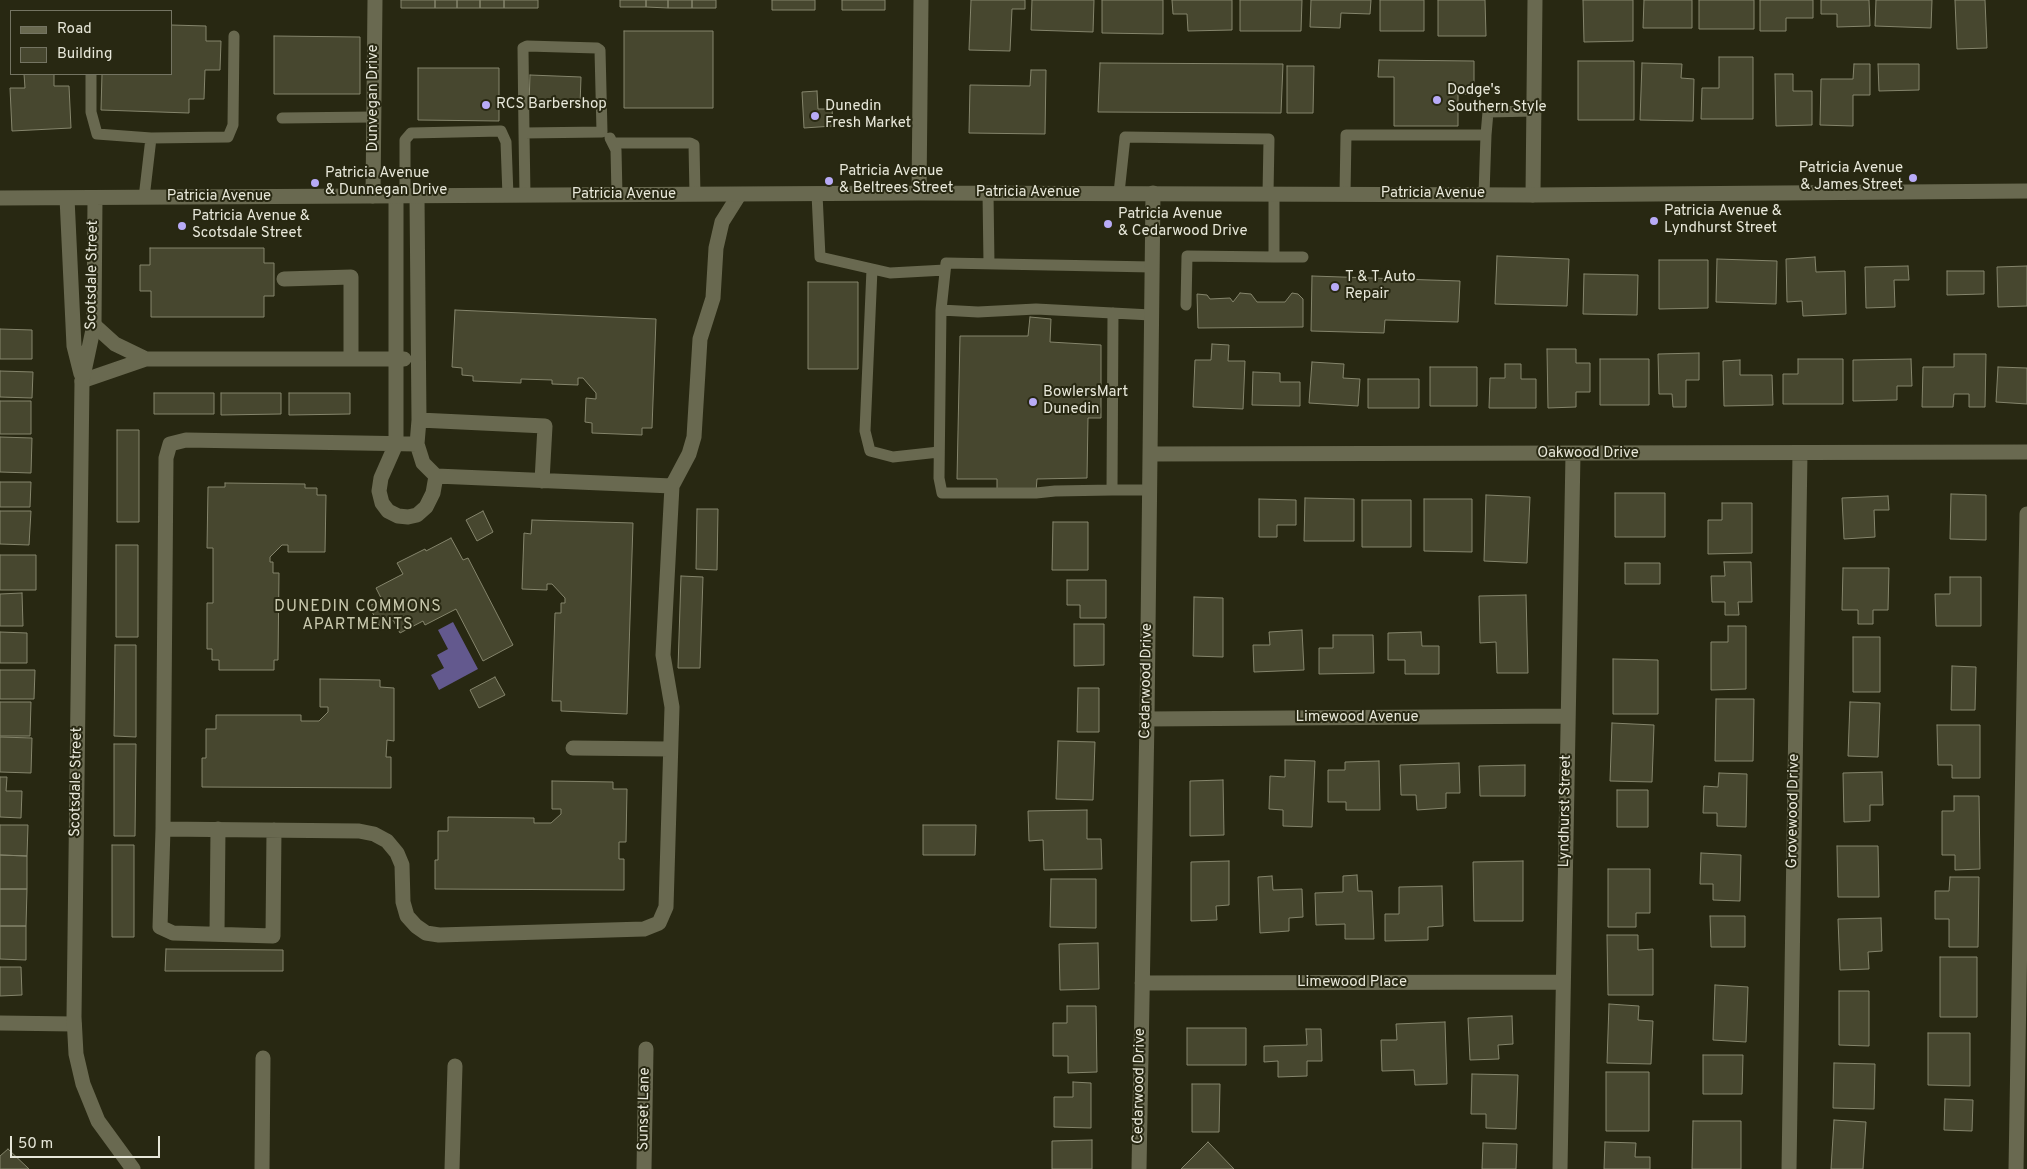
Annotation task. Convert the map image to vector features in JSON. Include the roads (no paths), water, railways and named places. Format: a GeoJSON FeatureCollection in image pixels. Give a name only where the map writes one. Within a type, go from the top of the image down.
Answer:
{"type":"FeatureCollection","features":[{"type":"Feature","properties":{"kind":"street","name":"Dunvegan Drive"},"geometry":{"type":"LineString","coordinates":[[373,196],[375,0]]}},
{"type":"Feature","properties":{"kind":"street"},"geometry":{"type":"LineString","coordinates":[[919,194],[921,0]]}},
{"type":"Feature","properties":{"kind":"street"},"geometry":{"type":"LineString","coordinates":[[1533,195],[1535,0]]}},
{"type":"Feature","properties":{"kind":"street","name":"Patricia Avenue"},"geometry":{"type":"LineString","coordinates":[[0,198],[817,194],[1533,195],[2027,191]]}},
{"type":"Feature","properties":{"kind":"street","name":"Cedarwood Drive"},"geometry":{"type":"LineString","coordinates":[[1139,1169],[1147,719],[1153,194]]}},
{"type":"Feature","properties":{"kind":"street"},"geometry":{"type":"LineString","coordinates":[[162,829],[359,831],[374,834],[387,841],[397,853],[402,865],[403,902],[407,916],[426,933],[439,935],[644,929],[660,923],[666,907],[669,749],[672,707],[663,656],[672,486],[689,454],[694,436],[700,339],[712,298],[716,248],[722,222],[739,195]]}},
{"type":"Feature","properties":{"kind":"street"},"geometry":{"type":"LineString","coordinates":[[406,196],[418,360],[419,420],[417,444],[423,463],[436,476],[672,486]]}},
{"type":"Feature","properties":{"kind":"street"},"geometry":{"type":"LineString","coordinates":[[406,196],[396,360],[396,444],[381,478],[379,491],[382,503],[388,511],[398,516],[418,515],[430,500],[436,476]]}},
{"type":"Feature","properties":{"kind":"street","name":"Scotsdale Street"},"geometry":{"type":"LineString","coordinates":[[67,198],[74,346],[82,381]]}},
{"type":"Feature","properties":{"kind":"street","name":"Scotsdale Street"},"geometry":{"type":"LineString","coordinates":[[94,198],[94,325],[82,381],[74,1024],[76,1054],[83,1084],[98,1121],[133,1169]]}},
{"type":"Feature","properties":{"kind":"street"},"geometry":{"type":"LineString","coordinates":[[284,278],[351,277],[351,360]]}},
{"type":"Feature","properties":{"kind":"street"},"geometry":{"type":"LineString","coordinates":[[94,325],[115,344],[146,359]]}},
{"type":"Feature","properties":{"kind":"street"},"geometry":{"type":"LineString","coordinates":[[82,381],[146,359],[418,360]]}},
{"type":"Feature","properties":{"kind":"street"},"geometry":{"type":"LineString","coordinates":[[419,420],[545,426],[542,481]]}},
{"type":"Feature","properties":{"kind":"street"},"geometry":{"type":"LineString","coordinates":[[274,830],[273,936],[173,933],[160,927],[166,458],[170,444],[186,440],[417,444]]}},
{"type":"Feature","properties":{"kind":"street","name":"Oakwood Drive"},"geometry":{"type":"LineString","coordinates":[[1150,454],[2027,452]]}},
{"type":"Feature","properties":{"kind":"street","name":"Grovewood Drive"},"geometry":{"type":"LineString","coordinates":[[1789,1169],[1800,453]]}},
{"type":"Feature","properties":{"kind":"street","name":"Lyndhurst Street"},"geometry":{"type":"LineString","coordinates":[[1560,1169],[1572,454]]}},
{"type":"Feature","properties":{"kind":"street"},"geometry":{"type":"LineString","coordinates":[[2016,1169],[2027,514]]}},
{"type":"Feature","properties":{"kind":"street","name":"Limewood Avenue"},"geometry":{"type":"LineString","coordinates":[[1147,719],[1568,716]]}},
{"type":"Feature","properties":{"kind":"street"},"geometry":{"type":"LineString","coordinates":[[573,748],[669,749]]}},
{"type":"Feature","properties":{"kind":"street"},"geometry":{"type":"LineString","coordinates":[[217,934],[218,829]]}},
{"type":"Feature","properties":{"kind":"street","name":"Limewood Place"},"geometry":{"type":"LineString","coordinates":[[1142,983],[1563,982]]}},
{"type":"Feature","properties":{"kind":"street"},"geometry":{"type":"LineString","coordinates":[[0,1023],[74,1024]]}},
{"type":"Feature","properties":{"kind":"street","name":"Sunset Lane"},"geometry":{"type":"LineString","coordinates":[[644,1169],[646,1049]]}},
{"type":"Feature","properties":{"kind":"street"},"geometry":{"type":"LineString","coordinates":[[262,1169],[263,1058]]}},
{"type":"Feature","properties":{"kind":"street"},"geometry":{"type":"LineString","coordinates":[[452,1169],[455,1066]]}},
{"type":"Feature","properties":{"kind":"lane"},"geometry":{"type":"LineString","coordinates":[[91,75],[91,112],[97,134],[151,138],[228,137],[233,125],[234,36]]}},
{"type":"Feature","properties":{"kind":"lane"},"geometry":{"type":"LineString","coordinates":[[524,195],[523,48],[526,46],[598,48],[600,50],[602,132],[614,144],[617,195]]}},
{"type":"Feature","properties":{"kind":"lane"},"geometry":{"type":"LineString","coordinates":[[1484,194],[1488,112],[1534,111]]}},
{"type":"Feature","properties":{"kind":"lane"},"geometry":{"type":"LineString","coordinates":[[282,118],[374,117]]}},
{"type":"Feature","properties":{"kind":"lane"},"geometry":{"type":"LineString","coordinates":[[406,196],[405,140],[411,133],[501,131],[506,142],[508,196]]}},
{"type":"Feature","properties":{"kind":"lane"},"geometry":{"type":"LineString","coordinates":[[524,133],[602,132]]}},
{"type":"Feature","properties":{"kind":"lane"},"geometry":{"type":"LineString","coordinates":[[1345,194],[1346,135],[1486,135]]}},
{"type":"Feature","properties":{"kind":"lane"},"geometry":{"type":"LineString","coordinates":[[1119,194],[1125,137],[1269,139],[1274,257]]}},
{"type":"Feature","properties":{"kind":"lane"},"geometry":{"type":"LineString","coordinates":[[144,198],[151,138]]}},
{"type":"Feature","properties":{"kind":"lane"},"geometry":{"type":"LineString","coordinates":[[614,144],[690,143],[694,145],[695,195]]}},
{"type":"Feature","properties":{"kind":"lane"},"geometry":{"type":"LineString","coordinates":[[817,194],[820,257],[890,273],[945,270]]}},
{"type":"Feature","properties":{"kind":"lane"},"geometry":{"type":"LineString","coordinates":[[988,194],[989,264]]}},
{"type":"Feature","properties":{"kind":"lane"},"geometry":{"type":"LineString","coordinates":[[1186,305],[1187,256],[1303,257]]}},
{"type":"Feature","properties":{"kind":"lane"},"geometry":{"type":"LineString","coordinates":[[1150,490],[942,493],[939,478],[939,452],[941,310],[946,263],[1152,267]]}},
{"type":"Feature","properties":{"kind":"lane"},"geometry":{"type":"LineString","coordinates":[[872,269],[865,431],[870,451],[893,457],[939,452]]}},
{"type":"Feature","properties":{"kind":"lane"},"geometry":{"type":"LineString","coordinates":[[941,310],[978,312],[1036,309],[1152,315]]}},
{"type":"Feature","properties":{"kind":"lane"},"geometry":{"type":"LineString","coordinates":[[1112,490],[1113,313]]}},
{"type":"Feature","properties":{"kind":"place","name":"Dodge's Southern Style"},"geometry":{"type":"Point","coordinates":[1437,100]}},
{"type":"Feature","properties":{"kind":"place","name":"RCS Barbershop"},"geometry":{"type":"Point","coordinates":[486,105]}},
{"type":"Feature","properties":{"kind":"place","name":"Dunedin Fresh Market"},"geometry":{"type":"Point","coordinates":[815,116]}},
{"type":"Feature","properties":{"kind":"place","name":"Patricia Avenue & James Street"},"geometry":{"type":"Point","coordinates":[1913,178]}},
{"type":"Feature","properties":{"kind":"place","name":"Patricia Avenue & Beltrees Street"},"geometry":{"type":"Point","coordinates":[829,181]}},
{"type":"Feature","properties":{"kind":"place","name":"Patricia Avenue & Dunnegan Drive"},"geometry":{"type":"Point","coordinates":[315,183]}},
{"type":"Feature","properties":{"kind":"place","name":"Patricia Avenue & Lyndhurst Street"},"geometry":{"type":"Point","coordinates":[1654,221]}},
{"type":"Feature","properties":{"kind":"place","name":"Patricia Avenue & Cedarwood Drive"},"geometry":{"type":"Point","coordinates":[1108,224]}},
{"type":"Feature","properties":{"kind":"place","name":"Patricia Avenue & Scotsdale Street"},"geometry":{"type":"Point","coordinates":[182,226]}},
{"type":"Feature","properties":{"kind":"place","name":"T & T Auto Repair"},"geometry":{"type":"Point","coordinates":[1335,287]}},
{"type":"Feature","properties":{"kind":"place","name":"BowlersMart Dunedin"},"geometry":{"type":"Point","coordinates":[1033,402]}},
{"type":"Feature","properties":{"kind":"district","name":"DUNEDIN COMMONS APARTMENTS"},"geometry":{"type":"Point","coordinates":[358,617]}}]}
